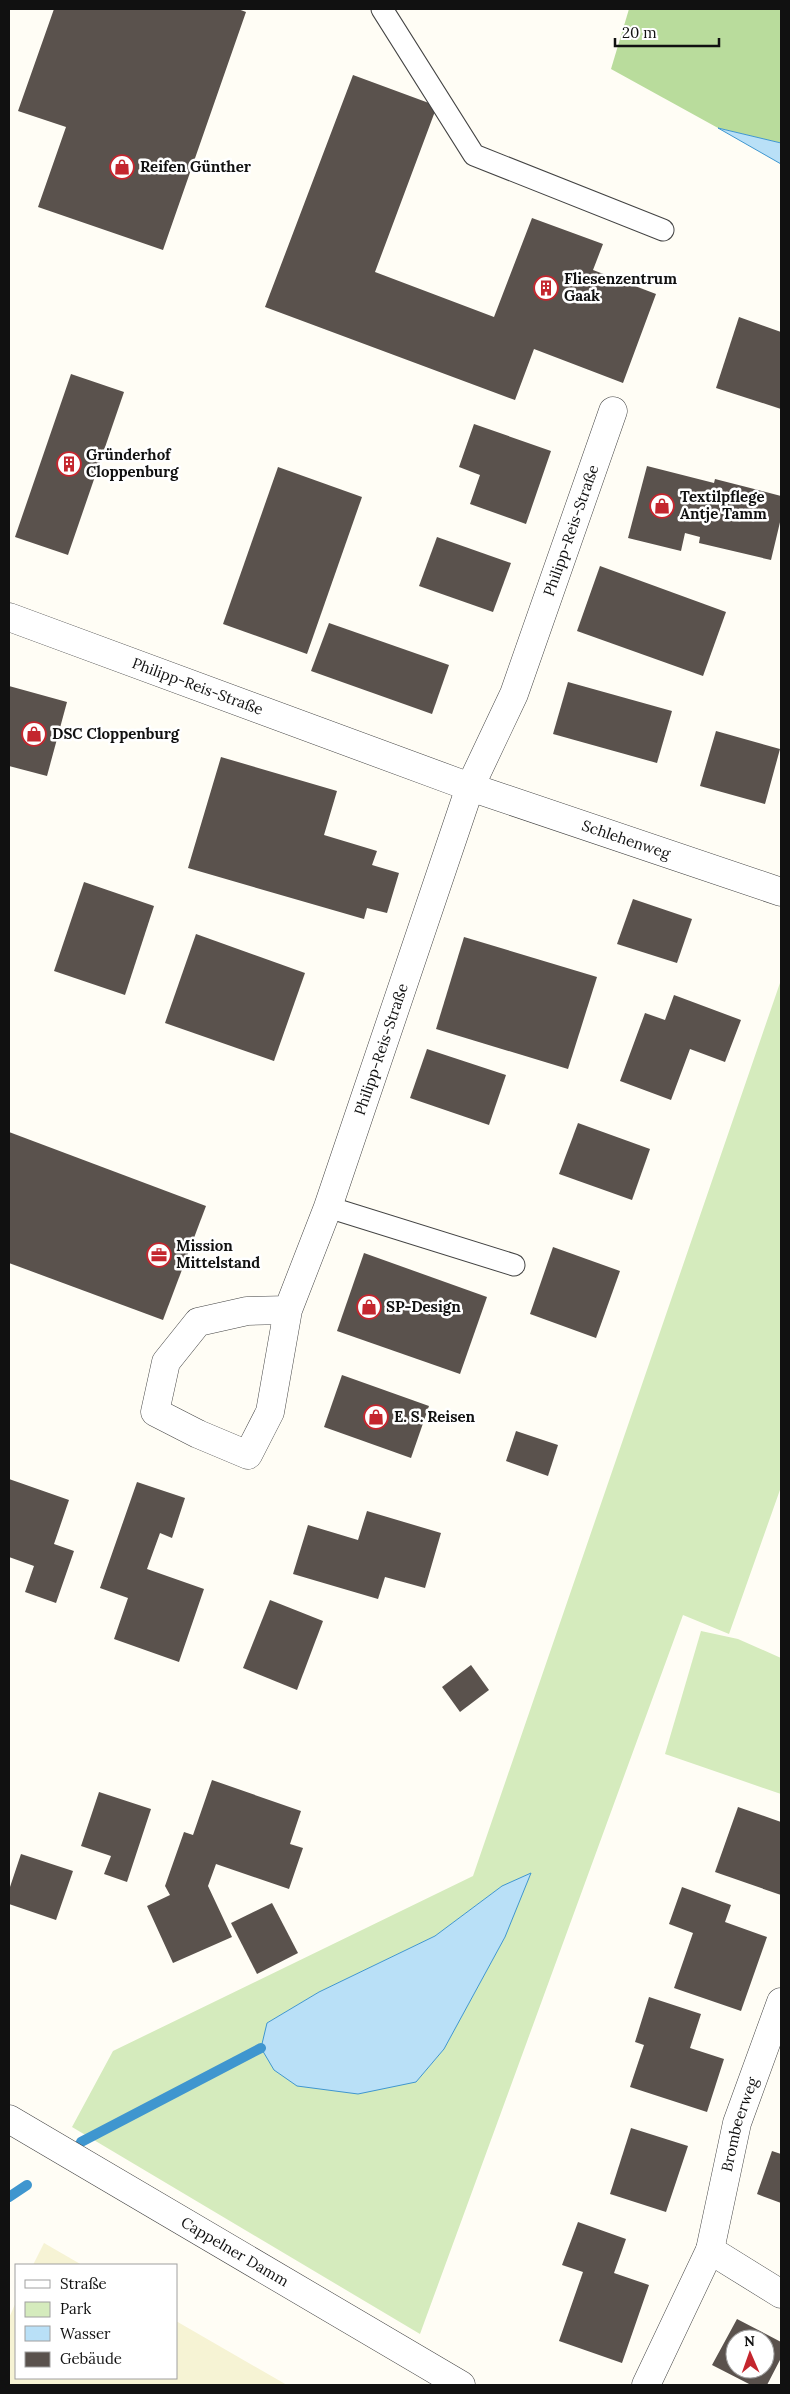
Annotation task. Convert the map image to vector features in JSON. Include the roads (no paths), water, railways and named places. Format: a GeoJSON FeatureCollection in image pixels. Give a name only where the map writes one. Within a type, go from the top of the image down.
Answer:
{"type":"FeatureCollection","features":[{"type":"Feature","properties":{"kind":"street","name":"Philipp-Reis-Straße"},"geometry":{"type":"LineString","coordinates":[[288,1310],[247,1311],[198,1322],[166,1362],[156,1412],[198,1434],[248,1455],[270,1412],[288,1310],[328,1206],[470,787],[514,694],[613,412]]}},
{"type":"Feature","properties":{"kind":"street","name":"Philipp-Reis-Straße"},"geometry":{"type":"LineString","coordinates":[[9,617],[470,787]]}},
{"type":"Feature","properties":{"kind":"street","name":"Schlehenweg"},"geometry":{"type":"LineString","coordinates":[[470,787],[781,892]]}},
{"type":"Feature","properties":{"kind":"street","name":"Brombeerweg"},"geometry":{"type":"LineString","coordinates":[[646,2385],[710,2250],[737,2123],[781,2002]]}},
{"type":"Feature","properties":{"kind":"street","name":"Cappelner Damm"},"geometry":{"type":"LineString","coordinates":[[9,2118],[462,2385]]}},
{"type":"Feature","properties":{"kind":"street"},"geometry":{"type":"LineString","coordinates":[[710,2250],[781,2294]]}},
{"type":"Feature","properties":{"kind":"lane"},"geometry":{"type":"LineString","coordinates":[[382,9],[474,155],[663,230]]}},
{"type":"Feature","properties":{"kind":"lane"},"geometry":{"type":"LineString","coordinates":[[328,1206],[514,1265]]}},
{"type":"Feature","properties":{"kind":"water"},"geometry":{"type":"Polygon","coordinates":[[[718,128],[781,143],[781,164],[718,128]]]}},
{"type":"Feature","properties":{"kind":"water"},"geometry":{"type":"Polygon","coordinates":[[[531,1873],[505,1937],[444,2049],[416,2082],[358,2094],[297,2086],[274,2070],[261,2048],[267,2023],[319,1992],[435,1936],[502,1886],[531,1873]]]}},
{"type":"Feature","properties":{"kind":"waterway"},"geometry":{"type":"LineString","coordinates":[[81,2142],[261,2048]]}},
{"type":"Feature","properties":{"kind":"waterway"},"geometry":{"type":"LineString","coordinates":[[9,2197],[27,2185]]}},
{"type":"Feature","properties":{"kind":"place","name":"Reifen Günther"},"geometry":{"type":"Point","coordinates":[122,167]}},
{"type":"Feature","properties":{"kind":"place","name":"Fliesenzentrum Gaak"},"geometry":{"type":"Point","coordinates":[546,288]}},
{"type":"Feature","properties":{"kind":"place","name":"Gründerhof Cloppenburg"},"geometry":{"type":"Point","coordinates":[69,464]}},
{"type":"Feature","properties":{"kind":"place","name":"Textilpflege Antje Tamm"},"geometry":{"type":"Point","coordinates":[662,506]}},
{"type":"Feature","properties":{"kind":"place","name":"DSC Cloppenburg"},"geometry":{"type":"Point","coordinates":[34,734]}},
{"type":"Feature","properties":{"kind":"place","name":"Mission Mittelstand"},"geometry":{"type":"Point","coordinates":[159,1255]}},
{"type":"Feature","properties":{"kind":"place","name":"SP-Design"},"geometry":{"type":"Point","coordinates":[369,1307]}},
{"type":"Feature","properties":{"kind":"place","name":"E. S. Reisen"},"geometry":{"type":"Point","coordinates":[376,1417]}}]}
